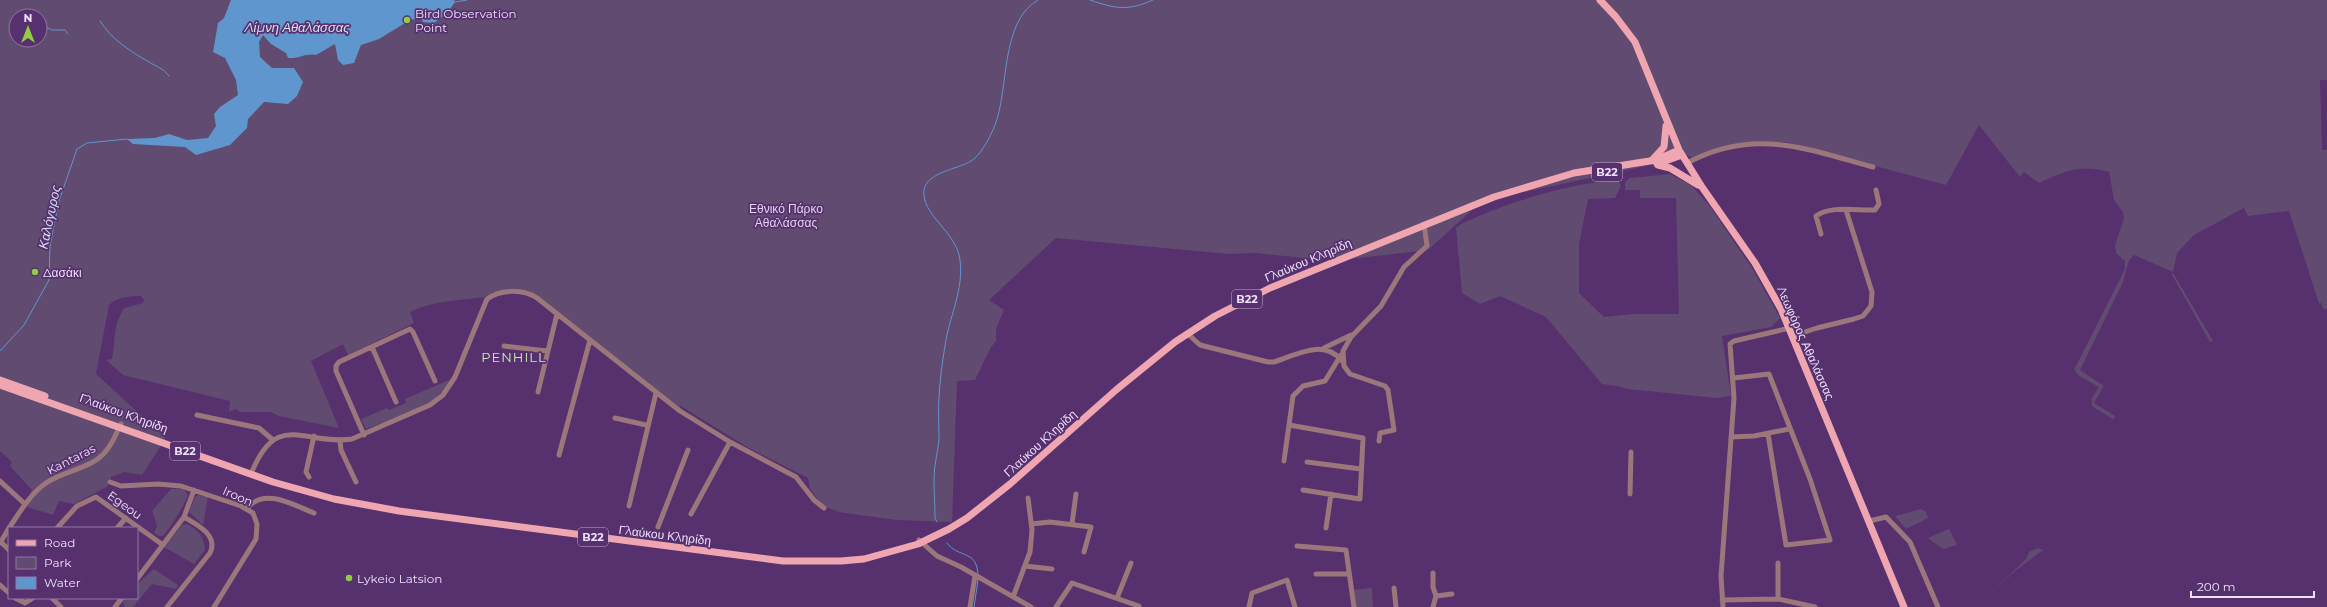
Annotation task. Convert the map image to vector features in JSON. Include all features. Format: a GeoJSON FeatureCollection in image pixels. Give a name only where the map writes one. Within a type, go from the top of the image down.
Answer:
{"type":"FeatureCollection","features":[{"type":"Feature","properties":{"kind":"main road","name":"Λεωφόρος Αθαλάσσας"},"geometry":{"type":"LineString","coordinates":[[1600,0],[1616,17],[1635,42],[1680,153],[1686,164],[1755,263],[1790,328],[1904,607]]}},
{"type":"Feature","properties":{"kind":"main road"},"geometry":{"type":"LineString","coordinates":[[1665,118],[1667,135],[1664,147],[1652,164],[1670,168],[1702,187]]}},
{"type":"Feature","properties":{"kind":"main road","name":"Γλαύκου Κληρίδη"},"geometry":{"type":"LineString","coordinates":[[0,385],[252,472],[354,503],[399,511],[776,560],[832,561],[882,552],[920,541],[982,505],[1010,484],[1145,365],[1188,334],[1234,306],[1270,288],[1424,224],[1494,197],[1560,177],[1652,164],[1680,153]]}},
{"type":"Feature","properties":{"kind":"main road","name":"Γλαύκου Κληρίδη"},"geometry":{"type":"LineString","coordinates":[[0,380],[120,426]]}},
{"type":"Feature","properties":{"kind":"street"},"geometry":{"type":"LineString","coordinates":[[1686,164],[1721,149],[1755,143],[1771,143],[1814,149],[1826,156],[1873,167]]}},
{"type":"Feature","properties":{"kind":"street"},"geometry":{"type":"LineString","coordinates":[[1820,234],[1816,216],[1826,212],[1875,210],[1879,204],[1876,190]]}},
{"type":"Feature","properties":{"kind":"street"},"geometry":{"type":"LineString","coordinates":[[1793,336],[1863,316],[1871,306],[1872,292],[1846,210]]}},
{"type":"Feature","properties":{"kind":"street"},"geometry":{"type":"LineString","coordinates":[[1284,461],[1292,396],[1303,386],[1325,381],[1341,360],[1343,351],[1354,333],[1381,306],[1404,266],[1427,246],[1424,224]]}},
{"type":"Feature","properties":{"kind":"street"},"geometry":{"type":"LineString","coordinates":[[252,472],[262,452],[273,440],[292,434],[340,441],[364,434],[430,405],[443,395],[455,377],[484,304],[493,295],[523,292],[530,293],[680,411],[730,442],[796,477],[814,500],[824,508]]}},
{"type":"Feature","properties":{"kind":"street"},"geometry":{"type":"LineString","coordinates":[[538,392],[557,314]]}},
{"type":"Feature","properties":{"kind":"street"},"geometry":{"type":"LineString","coordinates":[[1723,607],[1721,576],[1734,378],[1729,351],[1730,344],[1734,341],[1790,328]]}},
{"type":"Feature","properties":{"kind":"street"},"geometry":{"type":"LineString","coordinates":[[364,434],[336,371],[336,366],[410,329],[413,332],[435,381]]}},
{"type":"Feature","properties":{"kind":"street"},"geometry":{"type":"LineString","coordinates":[[1188,334],[1200,345],[1268,362],[1274,362],[1301,352],[1323,349],[1354,333]]}},
{"type":"Feature","properties":{"kind":"street"},"geometry":{"type":"LineString","coordinates":[[559,455],[590,340]]}},
{"type":"Feature","properties":{"kind":"street"},"geometry":{"type":"LineString","coordinates":[[504,346],[547,351]]}},
{"type":"Feature","properties":{"kind":"street"},"geometry":{"type":"LineString","coordinates":[[372,347],[396,402]]}},
{"type":"Feature","properties":{"kind":"street"},"geometry":{"type":"LineString","coordinates":[[1323,349],[1335,354],[1350,374],[1385,386],[1388,390],[1394,430],[1380,433],[1379,442]]}},
{"type":"Feature","properties":{"kind":"street"},"geometry":{"type":"LineString","coordinates":[[1734,378],[1769,374],[1789,429],[1810,479],[1830,540],[1786,545],[1768,434]]}},
{"type":"Feature","properties":{"kind":"street"},"geometry":{"type":"LineString","coordinates":[[629,506],[646,425],[656,393]]}},
{"type":"Feature","properties":{"kind":"street"},"geometry":{"type":"LineString","coordinates":[[197,415],[259,428],[273,440]]}},
{"type":"Feature","properties":{"kind":"street"},"geometry":{"type":"LineString","coordinates":[[615,418],[646,425]]}},
{"type":"Feature","properties":{"kind":"street"},"geometry":{"type":"LineString","coordinates":[[1288,425],[1363,438],[1360,499],[1303,490]]}},
{"type":"Feature","properties":{"kind":"street","name":"Kantaras"},"geometry":{"type":"LineString","coordinates":[[10,527],[26,504],[48,482],[100,458],[108,449],[120,426]]}},
{"type":"Feature","properties":{"kind":"street"},"geometry":{"type":"LineString","coordinates":[[1731,437],[1768,434],[1789,429]]}},
{"type":"Feature","properties":{"kind":"street"},"geometry":{"type":"LineString","coordinates":[[309,477],[306,472],[314,436]]}},
{"type":"Feature","properties":{"kind":"street"},"geometry":{"type":"LineString","coordinates":[[340,441],[341,450],[356,482]]}},
{"type":"Feature","properties":{"kind":"street"},"geometry":{"type":"LineString","coordinates":[[691,514],[730,442]]}},
{"type":"Feature","properties":{"kind":"street"},"geometry":{"type":"LineString","coordinates":[[658,527],[688,450]]}},
{"type":"Feature","properties":{"kind":"street"},"geometry":{"type":"LineString","coordinates":[[1630,494],[1631,452]]}},
{"type":"Feature","properties":{"kind":"street"},"geometry":{"type":"LineString","coordinates":[[1307,462],[1361,469]]}},
{"type":"Feature","properties":{"kind":"street"},"geometry":{"type":"LineString","coordinates":[[0,480],[26,504]]}},
{"type":"Feature","properties":{"kind":"street","name":"Iroon"},"geometry":{"type":"LineString","coordinates":[[110,482],[121,486],[175,485],[247,508],[253,513],[257,521],[257,536],[214,607]]}},
{"type":"Feature","properties":{"kind":"street"},"geometry":{"type":"LineString","coordinates":[[138,578],[184,517],[194,490]]}},
{"type":"Feature","properties":{"kind":"street"},"geometry":{"type":"LineString","coordinates":[[1072,524],[1076,494]]}},
{"type":"Feature","properties":{"kind":"street"},"geometry":{"type":"LineString","coordinates":[[1326,528],[1331,494]]}},
{"type":"Feature","properties":{"kind":"street","name":"Egeou"},"geometry":{"type":"LineString","coordinates":[[58,527],[77,506],[94,497],[100,499],[163,545]]}},
{"type":"Feature","properties":{"kind":"street"},"geometry":{"type":"LineString","coordinates":[[247,508],[255,500],[268,497],[314,513]]}},
{"type":"Feature","properties":{"kind":"street"},"geometry":{"type":"LineString","coordinates":[[1013,597],[1030,552],[1031,524],[1028,498]]}},
{"type":"Feature","properties":{"kind":"street"},"geometry":{"type":"LineString","coordinates":[[167,607],[212,549],[212,541],[207,534],[184,517]]}},
{"type":"Feature","properties":{"kind":"street"},"geometry":{"type":"LineString","coordinates":[[1869,521],[1886,517],[1910,542],[1938,607]]}},
{"type":"Feature","properties":{"kind":"street"},"geometry":{"type":"LineString","coordinates":[[118,527],[126,518]]}},
{"type":"Feature","properties":{"kind":"street"},"geometry":{"type":"LineString","coordinates":[[1031,524],[1050,522],[1091,527],[1084,552]]}},
{"type":"Feature","properties":{"kind":"street","name":"Kantaras"},"geometry":{"type":"LineString","coordinates":[[0,543],[8,530]]}},
{"type":"Feature","properties":{"kind":"street"},"geometry":{"type":"LineString","coordinates":[[920,541],[936,556],[961,567],[1031,607]]}},
{"type":"Feature","properties":{"kind":"street"},"geometry":{"type":"LineString","coordinates":[[0,543],[8,549]]}},
{"type":"Feature","properties":{"kind":"street"},"geometry":{"type":"LineString","coordinates":[[1297,546],[1346,550],[1354,607]]}},
{"type":"Feature","properties":{"kind":"street"},"geometry":{"type":"LineString","coordinates":[[1117,598],[1131,563]]}},
{"type":"Feature","properties":{"kind":"street"},"geometry":{"type":"LineString","coordinates":[[1778,563],[1778,599]]}},
{"type":"Feature","properties":{"kind":"street"},"geometry":{"type":"LineString","coordinates":[[1025,566],[1052,569]]}},
{"type":"Feature","properties":{"kind":"street"},"geometry":{"type":"LineString","coordinates":[[1432,573],[1432,587],[1436,596],[1433,607]]}},
{"type":"Feature","properties":{"kind":"street"},"geometry":{"type":"LineString","coordinates":[[1316,574],[1349,574]]}},
{"type":"Feature","properties":{"kind":"street"},"geometry":{"type":"LineString","coordinates":[[970,607],[975,576]]}},
{"type":"Feature","properties":{"kind":"street"},"geometry":{"type":"LineString","coordinates":[[1249,607],[1252,593],[1287,580],[1295,607]]}},
{"type":"Feature","properties":{"kind":"street"},"geometry":{"type":"LineString","coordinates":[[1056,607],[1072,583],[1139,606]]}},
{"type":"Feature","properties":{"kind":"street"},"geometry":{"type":"LineString","coordinates":[[0,585],[8,592]]}},
{"type":"Feature","properties":{"kind":"street"},"geometry":{"type":"LineString","coordinates":[[1394,588],[1396,607]]}},
{"type":"Feature","properties":{"kind":"street"},"geometry":{"type":"LineString","coordinates":[[1436,596],[1452,594]]}},
{"type":"Feature","properties":{"kind":"street"},"geometry":{"type":"LineString","coordinates":[[16,599],[20,602],[26,603],[32,599]]}},
{"type":"Feature","properties":{"kind":"street"},"geometry":{"type":"LineString","coordinates":[[53,599],[61,607]]}},
{"type":"Feature","properties":{"kind":"street"},"geometry":{"type":"LineString","coordinates":[[1722,600],[1778,599],[1815,607]]}},
{"type":"Feature","properties":{"kind":"green space","name":"Εθνικό Πάρκο Αθαλάσσας"},"geometry":{"type":"Polygon","coordinates":[[[0,0],[2327,0],[2327,80],[2320,80],[2322,150],[2327,150],[2327,308],[2324,310],[2321,303],[2319,303],[2289,211],[2248,216],[2244,208],[2194,235],[2177,253],[2173,272],[2134,255],[2129,260],[2123,282],[2080,370],[2104,386],[2094,403],[2115,416],[2114,420],[2092,406],[2092,398],[2099,387],[2079,376],[2074,370],[2125,269],[2125,261],[2116,253],[2115,245],[2124,219],[2123,212],[2114,200],[2109,172],[2090,169],[2073,170],[2039,183],[2024,172],[2020,177],[1979,125],[1946,185],[1786,142],[1755,142],[1711,150],[1692,158],[1687,155],[1665,162],[1482,201],[1428,250],[1359,258],[1313,259],[1255,253],[1229,254],[1056,238],[989,300],[1004,310],[996,329],[996,341],[991,347],[975,380],[957,381],[952,522],[896,520],[839,512],[826,507],[816,497],[810,488],[808,478],[747,447],[681,406],[679,407],[529,291],[520,290],[501,291],[484,297],[437,303],[419,308],[410,312],[414,323],[348,355],[343,344],[311,361],[339,428],[279,416],[271,412],[240,412],[236,409],[229,412],[230,401],[123,375],[106,360],[112,359],[116,328],[124,308],[143,303],[144,300],[141,296],[120,299],[109,305],[96,374],[166,438],[142,475],[124,472],[111,477],[108,486],[74,504],[59,501],[53,515],[24,506],[32,490],[10,466],[12,462],[0,451],[0,0]]]}},
{"type":"Feature","properties":{"kind":"green space"},"geometry":{"type":"Polygon","coordinates":[[[1670,174],[1692,186],[1711,208],[1752,268],[1780,318],[1771,327],[1722,336],[1731,396],[1716,398],[1628,389],[1602,384],[1546,317],[1500,296],[1480,304],[1462,293],[1456,228],[1461,224],[1517,202],[1556,190],[1595,182],[1615,180],[1619,182],[1621,186],[1615,198],[1588,199],[1579,244],[1579,293],[1604,317],[1633,314],[1679,314],[1676,198],[1640,198],[1640,190],[1625,190],[1625,182],[1630,178],[1670,174]]]}},
{"type":"Feature","properties":{"kind":"green space"},"geometry":{"type":"Polygon","coordinates":[[[2171,273],[2173,273],[2213,341],[2210,342],[2171,273]]]}},
{"type":"Feature","properties":{"kind":"green space"},"geometry":{"type":"Polygon","coordinates":[[[449,380],[443,390],[425,405],[366,429],[361,419],[387,408],[389,410],[406,403],[405,399],[449,380]]]}},
{"type":"Feature","properties":{"kind":"green space"},"geometry":{"type":"Polygon","coordinates":[[[171,489],[184,489],[188,495],[180,511],[163,536],[159,536],[154,533],[157,526],[152,511],[171,489]]]}},
{"type":"Feature","properties":{"kind":"green space"},"geometry":{"type":"Polygon","coordinates":[[[198,495],[208,497],[203,525],[189,512],[195,497],[198,495]]]}},
{"type":"Feature","properties":{"kind":"green space"},"geometry":{"type":"Polygon","coordinates":[[[1921,509],[1926,512],[1928,518],[1906,529],[1895,516],[1921,509]]]}},
{"type":"Feature","properties":{"kind":"green space"},"geometry":{"type":"Polygon","coordinates":[[[187,524],[200,534],[205,550],[194,564],[164,547],[182,525],[187,524]]]}},
{"type":"Feature","properties":{"kind":"green space"},"geometry":{"type":"Polygon","coordinates":[[[1949,529],[1957,545],[1943,549],[1928,538],[1949,529]]]}},
{"type":"Feature","properties":{"kind":"green space"},"geometry":{"type":"Polygon","coordinates":[[[2038,548],[2043,550],[2015,571],[1990,594],[2026,559],[2029,552],[2038,548]]]}},
{"type":"Feature","properties":{"kind":"green space"},"geometry":{"type":"Polygon","coordinates":[[[154,569],[178,585],[176,589],[152,584],[133,607],[125,607],[123,602],[124,599],[138,599],[138,583],[154,569]]]}},
{"type":"Feature","properties":{"kind":"green space"},"geometry":{"type":"Polygon","coordinates":[[[1372,588],[1373,607],[1356,607],[1352,590],[1372,588]]]}},
{"type":"Feature","properties":{"kind":"water","name":"Λίμνη Αθαλάσσας"},"geometry":{"type":"Polygon","coordinates":[[[231,0],[454,0],[455,2],[447,13],[434,23],[423,22],[421,18],[410,20],[379,39],[361,45],[354,63],[343,65],[338,60],[335,44],[316,55],[288,58],[286,53],[271,44],[263,35],[259,42],[260,57],[272,68],[294,68],[303,82],[297,96],[288,104],[264,102],[248,119],[247,128],[230,145],[196,155],[185,147],[133,144],[127,139],[155,138],[169,134],[187,140],[208,138],[216,126],[214,114],[220,107],[238,95],[236,80],[225,58],[213,52],[218,23],[224,18],[231,0]]]}},
{"type":"Feature","properties":{"kind":"waterway"},"geometry":{"type":"LineString","coordinates":[[455,2],[467,0]]}},
{"type":"Feature","properties":{"kind":"waterway"},"geometry":{"type":"LineString","coordinates":[[937,522],[935,518],[934,478],[939,439],[940,384],[947,335],[958,293],[961,271],[960,260],[953,241],[928,208],[924,190],[931,179],[938,174],[974,159],[986,144],[995,125],[999,110],[1011,40],[1017,23],[1026,10],[1038,0]]}},
{"type":"Feature","properties":{"kind":"waterway"},"geometry":{"type":"LineString","coordinates":[[1090,0],[1122,8],[1144,4],[1153,0]]}},
{"type":"Feature","properties":{"kind":"waterway"},"geometry":{"type":"LineString","coordinates":[[100,21],[110,34],[122,44],[135,54],[162,69],[169,76]]}},
{"type":"Feature","properties":{"kind":"waterway"},"geometry":{"type":"LineString","coordinates":[[48,28],[52,30],[65,30],[68,34]]}},
{"type":"Feature","properties":{"kind":"waterway","name":"Καλόγυρος"},"geometry":{"type":"LineString","coordinates":[[0,351],[24,325],[49,280],[50,246],[59,201],[77,149],[87,143],[127,139]]}},
{"type":"Feature","properties":{"kind":"waterway"},"geometry":{"type":"LineString","coordinates":[[947,543],[952,548],[967,555],[974,561],[977,567],[978,575]]}},
{"type":"Feature","properties":{"kind":"waterway"},"geometry":{"type":"LineString","coordinates":[[974,607],[978,580]]}},
{"type":"Feature","properties":{"kind":"place","name":"Bird Observation Point"},"geometry":{"type":"Point","coordinates":[407,20]}},
{"type":"Feature","properties":{"kind":"place","name":"Δασάκι"},"geometry":{"type":"Point","coordinates":[35,272]}},
{"type":"Feature","properties":{"kind":"place","name":"Lykeio Latsion"},"geometry":{"type":"Point","coordinates":[349,578]}},
{"type":"Feature","properties":{"kind":"district","name":"PENHILL"},"geometry":{"type":"Point","coordinates":[514,357]}}]}
